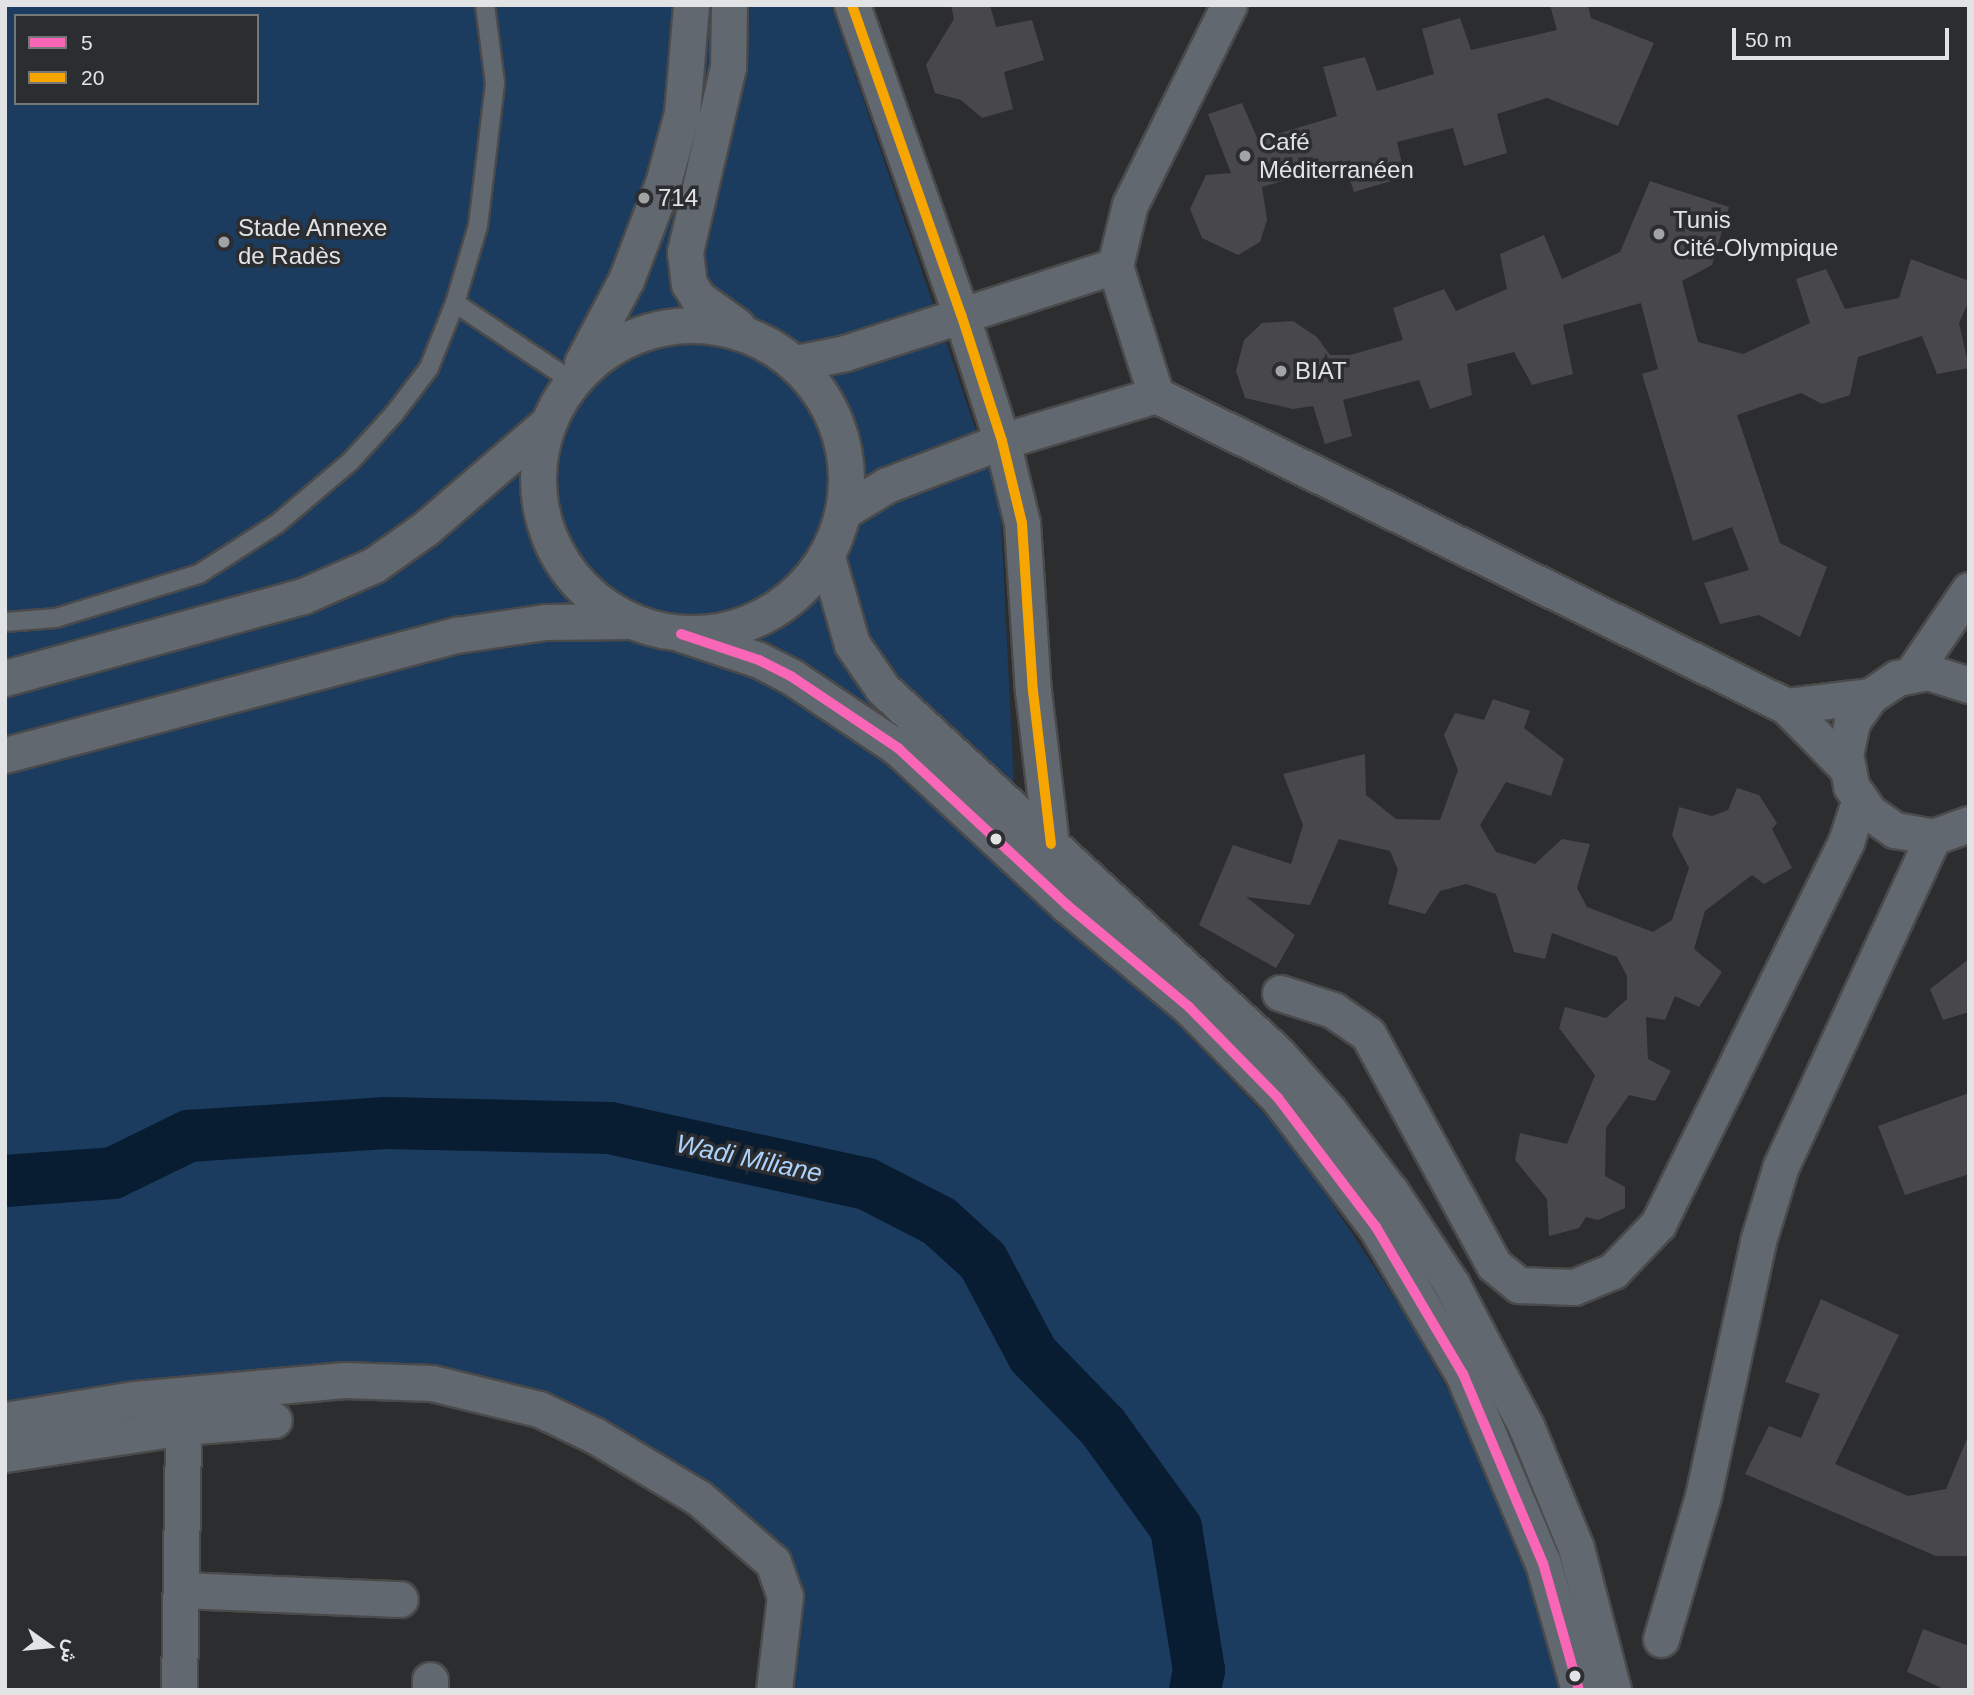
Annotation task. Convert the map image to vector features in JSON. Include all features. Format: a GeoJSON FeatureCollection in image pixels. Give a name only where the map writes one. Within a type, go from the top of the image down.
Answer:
{"type":"FeatureCollection","features":[{"type":"Feature","properties":{"kind":"street"},"geometry":{"type":"LineString","coordinates":[[629,621],[590,596],[560,560],[546,528],[537,470],[547,424],[626,280],[663,183],[682,113],[691,5]]}},
{"type":"Feature","properties":{"kind":"street"},"geometry":{"type":"LineString","coordinates":[[681,634],[738,628],[789,601],[827,557],[844,512],[846,457],[830,406],[796,363],[706,307],[689,284],[685,252],[728,67],[729,5]]}},
{"type":"Feature","properties":{"kind":"street"},"geometry":{"type":"LineString","coordinates":[[852,5],[961,314],[1002,441],[1022,523],[1033,691],[1051,844]]}},
{"type":"Feature","properties":{"kind":"street"},"geometry":{"type":"LineString","coordinates":[[1156,395],[1115,266],[1130,204],[1229,5]]}},
{"type":"Feature","properties":{"kind":"street"},"geometry":{"type":"LineString","coordinates":[[796,363],[845,353],[1115,266]]}},
{"type":"Feature","properties":{"kind":"street"},"geometry":{"type":"LineString","coordinates":[[573,380],[611,346],[656,327],[705,323],[752,335]]}},
{"type":"Feature","properties":{"kind":"street"},"geometry":{"type":"LineString","coordinates":[[844,512],[887,485],[1002,441],[1156,395],[1786,706],[1854,784],[1846,842],[1658,1224],[1613,1271],[1574,1287],[1519,1285],[1494,1265],[1368,1034],[1333,1010],[1280,993]]}},
{"type":"Feature","properties":{"kind":"street"},"geometry":{"type":"LineString","coordinates":[[5,678],[303,596],[374,565],[426,528],[547,424]]}},
{"type":"Feature","properties":{"kind":"street"},"geometry":{"type":"LineString","coordinates":[[827,557],[852,644],[883,689],[1277,1054],[1329,1111],[1399,1204],[1458,1296],[1526,1426],[1576,1548],[1613,1690]]}},
{"type":"Feature","properties":{"kind":"street"},"geometry":{"type":"LineString","coordinates":[[1911,676],[1969,590]]}},
{"type":"Feature","properties":{"kind":"street"},"geometry":{"type":"LineString","coordinates":[[5,755],[457,635],[545,622],[629,621],[681,634],[759,660],[792,677],[898,748],[1067,905],[1189,1007],[1278,1098],[1376,1227],[1463,1374],[1543,1563],[1579,1690]]}},
{"type":"Feature","properties":{"kind":"street"},"geometry":{"type":"LineString","coordinates":[[1661,1639],[1703,1496],[1758,1241],[1781,1166],[1957,831],[1895,830],[1869,812],[1854,784],[1845,754],[1852,722],[1870,696],[1897,678],[1928,672],[1969,685]]}},
{"type":"Feature","properties":{"kind":"street"},"geometry":{"type":"LineString","coordinates":[[1786,706],[1870,696]]}},
{"type":"Feature","properties":{"kind":"street"},"geometry":{"type":"LineString","coordinates":[[5,1420],[146,1397],[344,1380],[432,1382],[539,1409],[594,1435],[699,1498],[773,1562],[785,1595],[775,1690]]}},
{"type":"Feature","properties":{"kind":"street"},"geometry":{"type":"LineString","coordinates":[[5,1454],[183,1427],[274,1420]]}},
{"type":"Feature","properties":{"kind":"street"},"geometry":{"type":"LineString","coordinates":[[179,1690],[183,1427]]}},
{"type":"Feature","properties":{"kind":"street"},"geometry":{"type":"LineString","coordinates":[[182,1590],[400,1599]]}},
{"type":"Feature","properties":{"kind":"lane"},"geometry":{"type":"LineString","coordinates":[[5,622],[56,618],[199,574],[278,523],[350,462],[394,414],[429,368],[455,303],[478,226],[491,150],[495,83],[485,5]]}},
{"type":"Feature","properties":{"kind":"lane"},"geometry":{"type":"LineString","coordinates":[[455,303],[573,380]]}},
{"type":"Feature","properties":{"kind":"shaded area"},"geometry":{"type":"Polygon","coordinates":[[[5,5],[831,5],[1000,501],[1019,887],[1160,1006],[1293,1144],[1407,1317],[1477,1442],[1528,1569],[1560,1690],[785,1690],[798,1624],[749,1520],[432,1367],[5,1406],[5,5]]]}},
{"type":"Feature","properties":{"kind":"building"},"geometry":{"type":"Polygon","coordinates":[[[951,5],[990,5],[996,27],[1032,20],[1044,60],[1004,72],[1013,109],[982,118],[961,100],[935,93],[926,65],[954,19],[951,5]]]}},
{"type":"Feature","properties":{"kind":"building"},"geometry":{"type":"Polygon","coordinates":[[[1550,5],[1588,5],[1591,18],[1654,43],[1618,126],[1547,98],[1497,114],[1507,153],[1464,166],[1453,128],[1397,142],[1405,177],[1354,192],[1344,163],[1262,187],[1267,220],[1260,242],[1238,255],[1202,238],[1190,209],[1206,175],[1231,173],[1208,114],[1242,103],[1258,140],[1337,116],[1323,67],[1365,57],[1377,91],[1434,74],[1422,29],[1460,18],[1471,50],[1557,30],[1550,5]]]}},
{"type":"Feature","properties":{"kind":"building"},"geometry":{"type":"Polygon","coordinates":[[[1650,181],[1729,207],[1712,265],[1682,281],[1698,342],[1743,354],[1810,323],[1796,279],[1826,269],[1845,309],[1899,298],[1911,259],[1969,281],[1969,301],[1959,323],[1969,368],[1937,374],[1922,336],[1858,357],[1850,395],[1822,404],[1801,393],[1737,415],[1780,543],[1827,567],[1800,637],[1759,615],[1720,624],[1704,583],[1749,570],[1732,527],[1693,541],[1642,374],[1658,369],[1641,303],[1563,325],[1573,374],[1532,385],[1514,352],[1467,364],[1472,395],[1430,409],[1419,380],[1343,400],[1352,436],[1325,444],[1313,406],[1293,409],[1245,398],[1236,371],[1244,340],[1262,323],[1293,321],[1317,337],[1330,355],[1350,355],[1403,340],[1393,308],[1444,289],[1456,311],[1507,289],[1500,254],[1544,235],[1562,279],[1620,252],[1650,181]]]}},
{"type":"Feature","properties":{"kind":"building"},"geometry":{"type":"Polygon","coordinates":[[[1493,699],[1530,711],[1524,728],[1564,759],[1551,796],[1506,782],[1480,825],[1496,852],[1535,864],[1562,839],[1590,844],[1577,888],[1587,907],[1653,932],[1672,920],[1689,868],[1672,835],[1679,807],[1712,816],[1728,810],[1737,788],[1759,795],[1777,823],[1772,829],[1792,868],[1764,884],[1752,875],[1705,911],[1694,949],[1722,972],[1699,1007],[1675,996],[1665,1020],[1646,1017],[1648,1059],[1671,1071],[1655,1101],[1629,1095],[1606,1128],[1605,1176],[1625,1187],[1625,1208],[1598,1220],[1586,1217],[1579,1228],[1549,1236],[1547,1199],[1515,1160],[1520,1133],[1567,1144],[1595,1075],[1559,1028],[1565,1007],[1606,1018],[1627,999],[1627,976],[1617,957],[1552,933],[1545,959],[1514,952],[1496,894],[1466,884],[1440,891],[1425,914],[1388,904],[1398,870],[1390,851],[1339,839],[1310,905],[1246,897],[1295,935],[1276,968],[1199,925],[1233,845],[1291,864],[1303,825],[1283,774],[1365,754],[1366,795],[1396,819],[1440,820],[1458,770],[1444,735],[1455,713],[1484,720],[1493,699]]]}},
{"type":"Feature","properties":{"kind":"building"},"geometry":{"type":"Polygon","coordinates":[[[1969,959],[1969,1012],[1943,1020],[1930,989],[1969,959]]]}},
{"type":"Feature","properties":{"kind":"building"},"geometry":{"type":"Polygon","coordinates":[[[1969,1093],[1969,1174],[1905,1195],[1878,1126],[1969,1093]]]}},
{"type":"Feature","properties":{"kind":"building"},"geometry":{"type":"Polygon","coordinates":[[[1821,1299],[1899,1335],[1835,1464],[1908,1496],[1946,1489],[1969,1434],[1969,1556],[1936,1556],[1745,1474],[1769,1426],[1801,1438],[1820,1394],[1785,1382],[1821,1299]]]}},
{"type":"Feature","properties":{"kind":"building"},"geometry":{"type":"Polygon","coordinates":[[[1923,1629],[1969,1646],[1969,1690],[1946,1690],[1907,1672],[1923,1629]]]}},
{"type":"Feature","properties":{"kind":"waterway","name":"Wadi Miliane"},"geometry":{"type":"LineString","coordinates":[[5,1181],[113,1173],[189,1136],[386,1123],[610,1128],[867,1184],[939,1221],[983,1261],[1033,1355],[1103,1427],[1176,1528],[1199,1670],[1195,1690]]}},
{"type":"Feature","properties":{"kind":"transit line","name":"20"},"geometry":{"type":"LineString","coordinates":[[852,5],[961,314],[1002,441],[1022,523],[1033,691],[1051,844]]}},
{"type":"Feature","properties":{"kind":"transit line","name":"5"},"geometry":{"type":"LineString","coordinates":[[681,634],[759,660],[792,677],[898,748],[1067,905],[1189,1007],[1278,1098],[1376,1227],[1463,1374],[1543,1563],[1579,1690]]}},
{"type":"Feature","properties":{"kind":"place","name":"Café Méditerranéen"},"geometry":{"type":"Point","coordinates":[1245,156]}},
{"type":"Feature","properties":{"kind":"place","name":"714"},"geometry":{"type":"Point","coordinates":[644,198]}},
{"type":"Feature","properties":{"kind":"place","name":"Tunis Cité-Olympique"},"geometry":{"type":"Point","coordinates":[1659,234]}},
{"type":"Feature","properties":{"kind":"place","name":"Stade Annexe de Radès"},"geometry":{"type":"Point","coordinates":[224,242]}},
{"type":"Feature","properties":{"kind":"place","name":"BIAT"},"geometry":{"type":"Point","coordinates":[1281,371]}}]}
